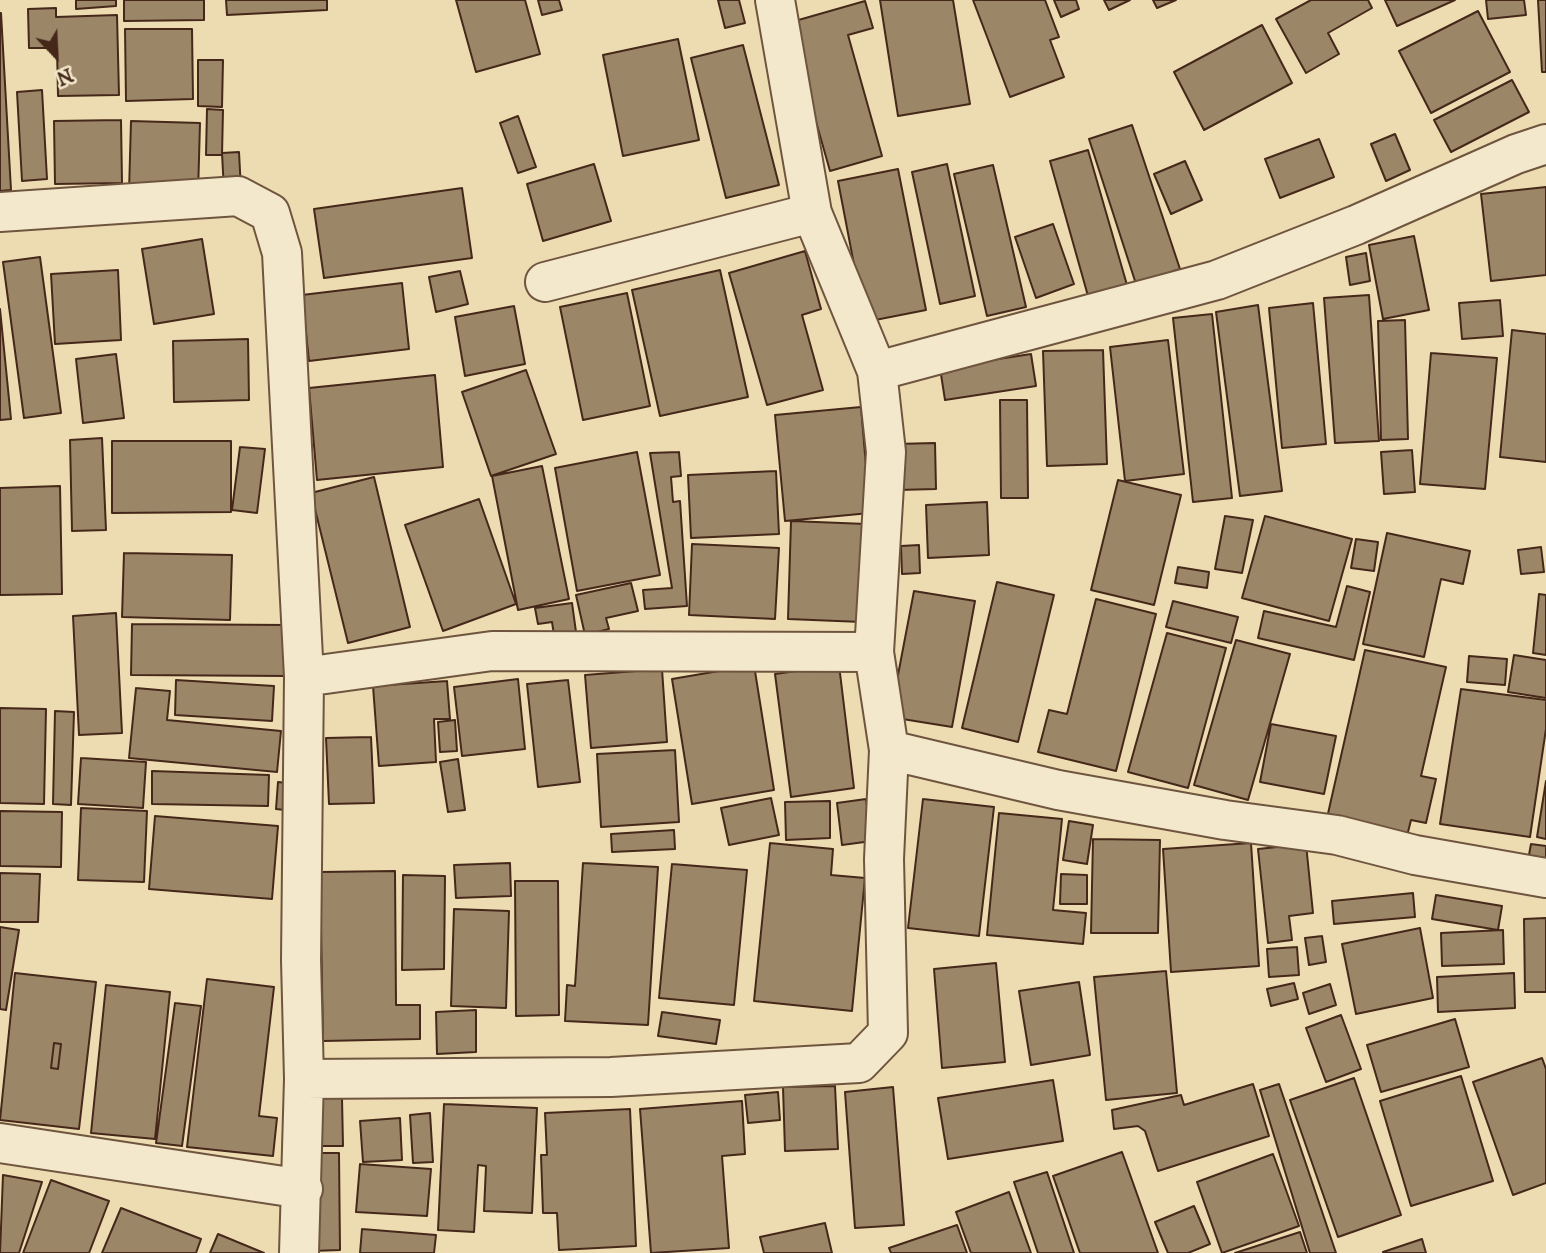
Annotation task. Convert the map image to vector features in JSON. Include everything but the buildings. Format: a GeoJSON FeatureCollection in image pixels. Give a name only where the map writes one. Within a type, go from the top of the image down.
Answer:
{"type":"FeatureCollection","features":[{"type":"Feature","properties":{"kind":"street"},"geometry":{"type":"LineString","coordinates":[[304,1079],[611,1077],[859,1063],[888,1033],[884,859],[889,750],[874,652],[886,452],[877,371],[812,213],[775,0]]}},
{"type":"Feature","properties":{"kind":"street"},"geometry":{"type":"LineString","coordinates":[[877,371],[1217,280],[1356,225],[1516,154],[1546,145]]}},
{"type":"Feature","properties":{"kind":"street"},"geometry":{"type":"LineString","coordinates":[[0,212],[238,196],[270,212],[282,253],[304,677],[300,960],[304,1079],[303,1189],[299,1253]]}},
{"type":"Feature","properties":{"kind":"street"},"geometry":{"type":"LineString","coordinates":[[545,282],[812,213]]}},
{"type":"Feature","properties":{"kind":"street"},"geometry":{"type":"LineString","coordinates":[[304,677],[492,651],[874,652]]}},
{"type":"Feature","properties":{"kind":"street"},"geometry":{"type":"LineString","coordinates":[[889,750],[1058,790],[1225,820],[1337,835],[1415,855],[1546,878]]}},
{"type":"Feature","properties":{"kind":"street"},"geometry":{"type":"LineString","coordinates":[[0,1143],[303,1189]]}}]}
